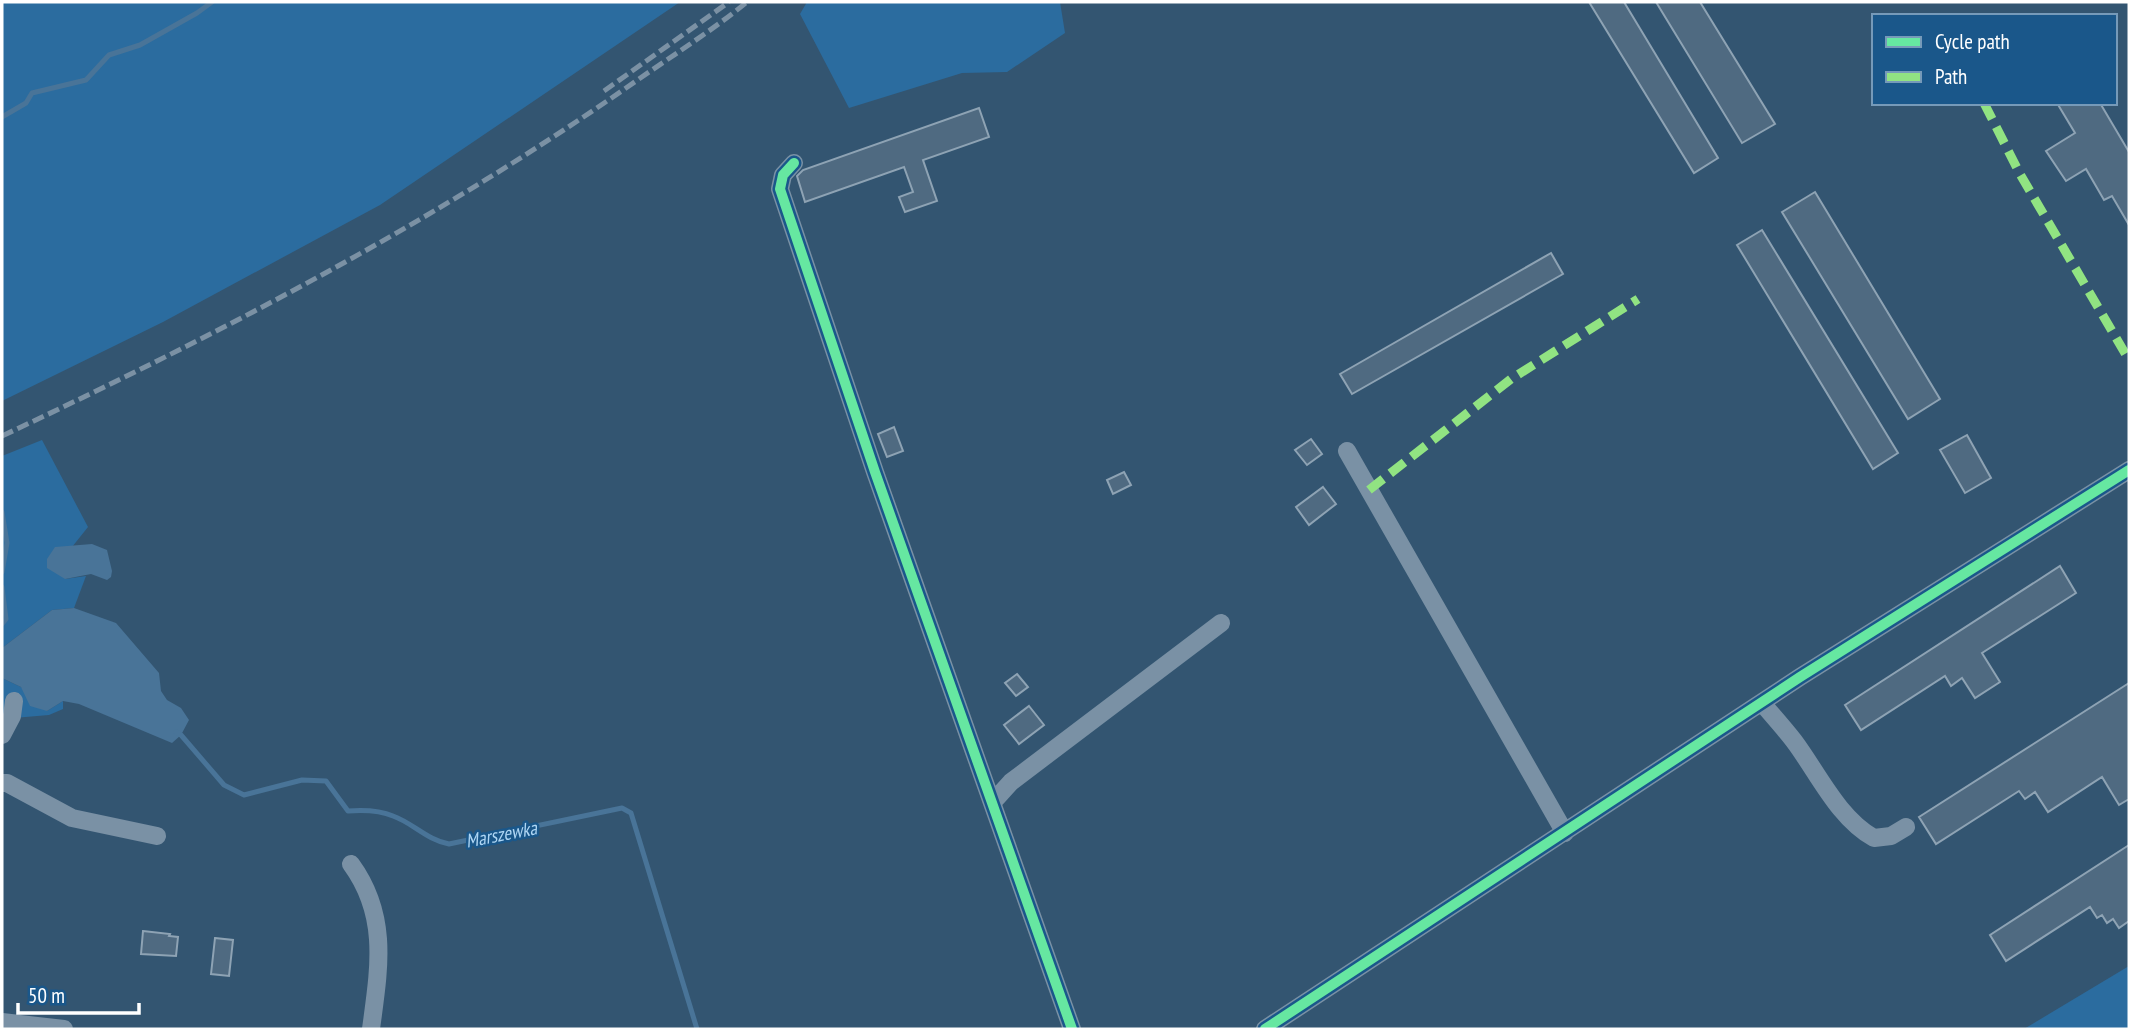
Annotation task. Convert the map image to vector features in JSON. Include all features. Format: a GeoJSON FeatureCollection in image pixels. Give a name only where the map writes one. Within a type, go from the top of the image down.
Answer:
{"type":"FeatureCollection","features":[{"type":"Feature","properties":{"kind":"street"},"geometry":{"type":"LineString","coordinates":[[794,163],[783,175],[780,189],[875,472],[1072,1029]]}},
{"type":"Feature","properties":{"kind":"street"},"geometry":{"type":"LineString","coordinates":[[1347,451],[1565,833]]}},
{"type":"Feature","properties":{"kind":"street"},"geometry":{"type":"LineString","coordinates":[[1265,1029],[1800,677],[2129,470]]}},
{"type":"Feature","properties":{"kind":"street"},"geometry":{"type":"LineString","coordinates":[[992,803],[1011,782],[1221,622]]}},
{"type":"Feature","properties":{"kind":"street"},"geometry":{"type":"LineString","coordinates":[[2,735],[12,716],[14,701]]}},
{"type":"Feature","properties":{"kind":"street"},"geometry":{"type":"LineString","coordinates":[[1762,703],[1793,740],[1844,811],[1860,828],[1874,838],[1891,836],[1906,827]]}},
{"type":"Feature","properties":{"kind":"street"},"geometry":{"type":"LineString","coordinates":[[2,783],[7,783],[72,818],[157,836]]}},
{"type":"Feature","properties":{"kind":"street"},"geometry":{"type":"LineString","coordinates":[[351,864],[366,885],[374,912],[379,949],[371,1029]]}},
{"type":"Feature","properties":{"kind":"street"},"geometry":{"type":"LineString","coordinates":[[2,1022],[64,1029]]}},
{"type":"Feature","properties":{"kind":"shaded area"},"geometry":{"type":"Polygon","coordinates":[[[2,2],[680,2],[380,205],[163,322],[2,401],[2,2]]]}},
{"type":"Feature","properties":{"kind":"shaded area"},"geometry":{"type":"Polygon","coordinates":[[[807,2],[1060,2],[1065,33],[1007,72],[962,73],[849,108],[800,14],[807,2]]]}},
{"type":"Feature","properties":{"kind":"shaded area"},"geometry":{"type":"Polygon","coordinates":[[[42,440],[88,527],[72,547],[55,547],[65,579],[86,576],[74,608],[52,610],[2,648],[2,456],[42,440]]]}},
{"type":"Feature","properties":{"kind":"shaded area"},"geometry":{"type":"Polygon","coordinates":[[[92,544],[107,550],[112,571],[107,580],[91,574],[65,579],[47,568],[47,559],[55,547],[92,544]]]}},
{"type":"Feature","properties":{"kind":"shaded area"},"geometry":{"type":"Polygon","coordinates":[[[74,608],[116,623],[159,673],[161,691],[167,700],[181,708],[189,720],[181,735],[172,743],[79,704],[63,701],[47,711],[30,706],[21,687],[2,678],[2,648],[52,610],[74,608]]]}},
{"type":"Feature","properties":{"kind":"shaded area"},"geometry":{"type":"Polygon","coordinates":[[[2,678],[21,687],[47,711],[63,701],[63,709],[49,715],[2,719],[2,678]]]}},
{"type":"Feature","properties":{"kind":"shaded area"},"geometry":{"type":"Polygon","coordinates":[[[2129,966],[2129,1029],[2024,1029],[2129,966]]]}},
{"type":"Feature","properties":{"kind":"building"},"geometry":{"type":"Polygon","coordinates":[[[1589,2],[1624,2],[1718,158],[1694,173],[1589,2]]]}},
{"type":"Feature","properties":{"kind":"building"},"geometry":{"type":"Polygon","coordinates":[[[1656,2],[1700,2],[1775,124],[1742,143],[1656,2]]]}},
{"type":"Feature","properties":{"kind":"building"},"geometry":{"type":"Polygon","coordinates":[[[2058,105],[2101,105],[2129,152],[2129,225],[2112,196],[2104,200],[2086,169],[2066,181],[2046,151],[2075,133],[2058,105]]]}},
{"type":"Feature","properties":{"kind":"building"},"geometry":{"type":"Polygon","coordinates":[[[979,108],[989,137],[923,160],[937,201],[905,212],[899,197],[913,192],[904,167],[805,202],[797,176],[803,170],[979,108]]]}},
{"type":"Feature","properties":{"kind":"building"},"geometry":{"type":"Polygon","coordinates":[[[1815,192],[1940,399],[1908,419],[1782,212],[1815,192]]]}},
{"type":"Feature","properties":{"kind":"building"},"geometry":{"type":"Polygon","coordinates":[[[1762,230],[1898,453],[1873,469],[1737,245],[1762,230]]]}},
{"type":"Feature","properties":{"kind":"building"},"geometry":{"type":"Polygon","coordinates":[[[1551,253],[1563,274],[1352,394],[1340,374],[1551,253]]]}},
{"type":"Feature","properties":{"kind":"building"},"geometry":{"type":"Polygon","coordinates":[[[894,427],[903,451],[887,457],[878,434],[894,427]]]}},
{"type":"Feature","properties":{"kind":"building"},"geometry":{"type":"Polygon","coordinates":[[[1967,435],[1991,478],[1965,493],[1940,450],[1967,435]]]}},
{"type":"Feature","properties":{"kind":"building"},"geometry":{"type":"Polygon","coordinates":[[[1311,439],[1322,454],[1307,465],[1295,450],[1311,439]]]}},
{"type":"Feature","properties":{"kind":"building"},"geometry":{"type":"Polygon","coordinates":[[[1124,472],[1131,485],[1113,494],[1107,480],[1124,472]]]}},
{"type":"Feature","properties":{"kind":"building"},"geometry":{"type":"Polygon","coordinates":[[[1323,487],[1336,504],[1309,525],[1296,507],[1323,487]]]}},
{"type":"Feature","properties":{"kind":"building"},"geometry":{"type":"Polygon","coordinates":[[[2060,566],[2076,593],[1982,653],[2000,682],[1975,698],[1962,678],[1951,686],[1945,676],[1861,730],[1845,705],[2060,566]]]}},
{"type":"Feature","properties":{"kind":"building"},"geometry":{"type":"Polygon","coordinates":[[[1017,674],[1028,687],[1016,696],[1005,683],[1017,674]]]}},
{"type":"Feature","properties":{"kind":"building"},"geometry":{"type":"Polygon","coordinates":[[[2129,683],[2129,799],[2119,805],[2102,777],[2048,812],[2035,792],[2025,799],[2019,791],[1936,844],[1919,817],[2129,683]]]}},
{"type":"Feature","properties":{"kind":"building"},"geometry":{"type":"Polygon","coordinates":[[[1029,706],[1044,725],[1019,744],[1004,725],[1029,706]]]}},
{"type":"Feature","properties":{"kind":"building"},"geometry":{"type":"Polygon","coordinates":[[[2129,845],[2129,921],[2119,928],[2113,919],[2107,923],[2102,915],[2097,918],[2090,907],[2006,961],[1990,935],[2129,845]]]}},
{"type":"Feature","properties":{"kind":"building"},"geometry":{"type":"Polygon","coordinates":[[[143,931],[178,937],[176,956],[141,954],[143,931]]]}},
{"type":"Feature","properties":{"kind":"building"},"geometry":{"type":"Polygon","coordinates":[[[215,938],[233,940],[229,976],[211,974],[215,938]]]}},
{"type":"Feature","properties":{"kind":"waterway"},"geometry":{"type":"LineString","coordinates":[[2,117],[26,103],[32,93],[86,80],[109,55],[140,45],[212,2]]}},
{"type":"Feature","properties":{"kind":"waterway"},"geometry":{"type":"LineString","coordinates":[[2,512],[7,543],[2,572]]}},
{"type":"Feature","properties":{"kind":"waterway"},"geometry":{"type":"LineString","coordinates":[[2,587],[6,619],[2,624]]}},
{"type":"Feature","properties":{"kind":"waterway","name":"Marszewka"},"geometry":{"type":"LineString","coordinates":[[176,732],[224,785],[244,795],[302,780],[326,781],[348,811],[388,814],[434,839],[449,844],[622,808],[631,813],[697,1029]]}},
{"type":"Feature","properties":{"kind":"railway"},"geometry":{"type":"LineString","coordinates":[[604,91],[729,2]]}},
{"type":"Feature","properties":{"kind":"railway"},"geometry":{"type":"LineString","coordinates":[[2,436],[164,358],[399,232],[551,138],[747,2]]}},
{"type":"Feature","properties":{"kind":"marked path"},"geometry":{"type":"LineString","coordinates":[[1985,105],[2020,174],[2129,360]]}},
{"type":"Feature","properties":{"kind":"marked path"},"geometry":{"type":"LineString","coordinates":[[1369,490],[1511,379],[1638,299]]}},
{"type":"Feature","properties":{"kind":"cycle path"},"geometry":{"type":"LineString","coordinates":[[794,163],[783,175],[780,189],[875,472],[1072,1029]]}},
{"type":"Feature","properties":{"kind":"cycle path"},"geometry":{"type":"LineString","coordinates":[[1265,1029],[1800,677],[2129,470]]}}]}
